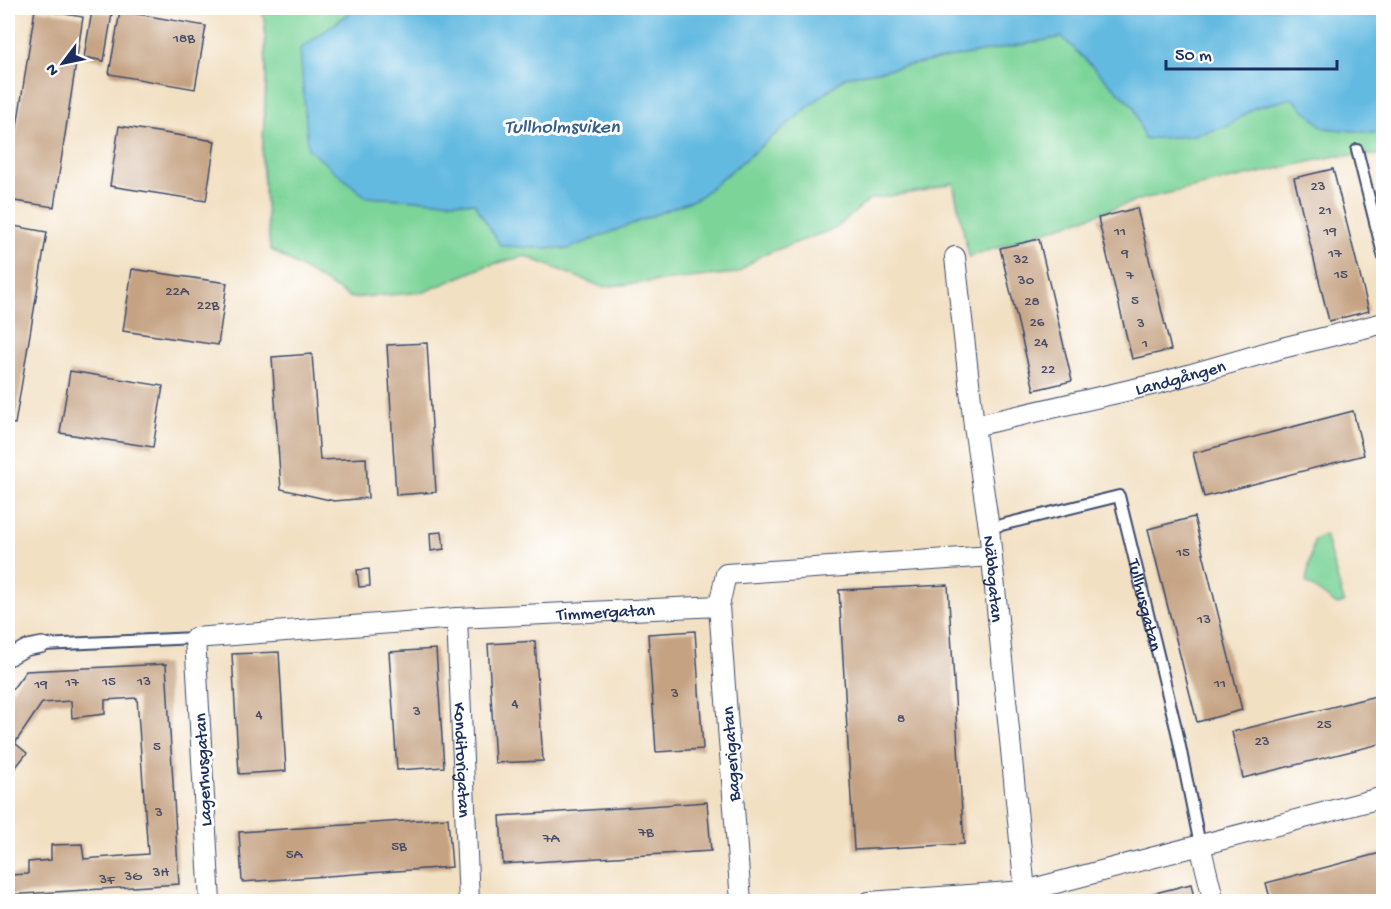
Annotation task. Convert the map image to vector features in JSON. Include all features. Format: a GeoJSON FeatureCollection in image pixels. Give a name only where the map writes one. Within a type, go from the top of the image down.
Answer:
{"type":"FeatureCollection","features":[{"type":"Feature","properties":{"kind":"street","name":"Näbbgatan"},"geometry":{"type":"LineString","coordinates":[[955,257],[974,426],[989,528],[1026,896]]}},
{"type":"Feature","properties":{"kind":"street","name":"Landgången"},"geometry":{"type":"LineString","coordinates":[[974,426],[1160,383],[1286,347],[1383,323]]}},
{"type":"Feature","properties":{"kind":"street"},"geometry":{"type":"LineString","coordinates":[[719,606],[726,573],[992,556]]}},
{"type":"Feature","properties":{"kind":"street","name":"Timmergatan"},"geometry":{"type":"LineString","coordinates":[[195,638],[457,618],[719,606]]}},
{"type":"Feature","properties":{"kind":"street","name":"Bagerigatan"},"geometry":{"type":"LineString","coordinates":[[719,606],[741,902]]}},
{"type":"Feature","properties":{"kind":"street","name":"Konditorigatan"},"geometry":{"type":"LineString","coordinates":[[457,618],[469,902]]}},
{"type":"Feature","properties":{"kind":"street","name":"Lagerhusgatan"},"geometry":{"type":"LineString","coordinates":[[195,638],[210,902]]}},
{"type":"Feature","properties":{"kind":"street"},"geometry":{"type":"LineString","coordinates":[[8,657],[26,648],[42,645]]}},
{"type":"Feature","properties":{"kind":"street"},"geometry":{"type":"LineString","coordinates":[[868,902],[1026,896],[1383,797]]}},
{"type":"Feature","properties":{"kind":"street","name":"Tullhusgatan"},"geometry":{"type":"LineString","coordinates":[[1200,846],[1214,902]]}},
{"type":"Feature","properties":{"kind":"lane"},"geometry":{"type":"LineString","coordinates":[[1357,150],[1383,258]]}},
{"type":"Feature","properties":{"kind":"lane","name":"Tullhusgatan"},"geometry":{"type":"LineString","coordinates":[[989,528],[1119,496],[1177,732],[1200,846]]}},
{"type":"Feature","properties":{"kind":"lane"},"geometry":{"type":"LineString","coordinates":[[42,645],[195,638]]}},
{"type":"Feature","properties":{"kind":"green space"},"geometry":{"type":"Polygon","coordinates":[[[261,8],[356,8],[300,49],[366,197],[474,203],[698,198],[845,77],[1062,37],[1134,107],[1190,136],[1228,126],[1254,108],[1292,98],[1325,128],[1383,134],[1383,155],[1336,156],[1142,199],[969,257],[953,183],[922,191],[870,199],[836,228],[760,256],[737,273],[602,287],[525,256],[486,266],[424,292],[351,298],[270,249],[262,162],[266,81],[265,23],[261,8]]]}},
{"type":"Feature","properties":{"kind":"green space"},"geometry":{"type":"Polygon","coordinates":[[[1325,535],[1344,602],[1337,605],[1306,582],[1314,540],[1325,535]]]}},
{"type":"Feature","properties":{"kind":"water","name":"Tullholmsviken"},"geometry":{"type":"Polygon","coordinates":[[[357,8],[1383,8],[1383,134],[1324,128],[1292,98],[1254,108],[1228,126],[1190,136],[1144,139],[1134,107],[1062,37],[845,77],[698,198],[568,249],[501,246],[474,203],[366,197],[308,149],[300,49],[357,8]]]}},
{"type":"Feature","properties":{"kind":"building"},"geometry":{"type":"Polygon","coordinates":[[[35,9],[83,17],[54,207],[8,200],[8,186],[35,9]]]}},
{"type":"Feature","properties":{"kind":"building"},"geometry":{"type":"Polygon","coordinates":[[[92,11],[112,14],[104,61],[84,57],[92,11]]]}},
{"type":"Feature","properties":{"kind":"building"},"geometry":{"type":"Polygon","coordinates":[[[120,11],[206,26],[195,89],[109,74],[120,11]]]}},
{"type":"Feature","properties":{"kind":"building"},"geometry":{"type":"Polygon","coordinates":[[[119,126],[215,141],[206,201],[110,186],[119,126]]]}},
{"type":"Feature","properties":{"kind":"building"},"geometry":{"type":"Polygon","coordinates":[[[1333,169],[1369,311],[1329,321],[1294,178],[1333,169]]]}},
{"type":"Feature","properties":{"kind":"building"},"geometry":{"type":"Polygon","coordinates":[[[1137,208],[1171,350],[1132,359],[1098,218],[1137,208]]]}},
{"type":"Feature","properties":{"kind":"building"},"geometry":{"type":"Polygon","coordinates":[[[8,225],[47,232],[15,424],[8,423],[8,225]]]}},
{"type":"Feature","properties":{"kind":"building"},"geometry":{"type":"Polygon","coordinates":[[[1039,239],[1072,381],[1034,390],[1000,248],[1039,239]]]}},
{"type":"Feature","properties":{"kind":"building"},"geometry":{"type":"Polygon","coordinates":[[[132,269],[227,283],[218,345],[123,331],[132,269]]]}},
{"type":"Feature","properties":{"kind":"building"},"geometry":{"type":"Polygon","coordinates":[[[427,343],[436,492],[396,495],[387,345],[427,343]]]}},
{"type":"Feature","properties":{"kind":"building"},"geometry":{"type":"Polygon","coordinates":[[[312,354],[320,460],[366,458],[368,498],[334,501],[281,489],[272,357],[312,354]]]}},
{"type":"Feature","properties":{"kind":"building"},"geometry":{"type":"Polygon","coordinates":[[[70,371],[163,386],[153,447],[60,433],[70,371]]]}},
{"type":"Feature","properties":{"kind":"building"},"geometry":{"type":"Polygon","coordinates":[[[1353,411],[1364,455],[1204,497],[1193,453],[1353,411]]]}},
{"type":"Feature","properties":{"kind":"building"},"geometry":{"type":"Polygon","coordinates":[[[1194,517],[1242,710],[1197,722],[1148,529],[1194,517]]]}},
{"type":"Feature","properties":{"kind":"building"},"geometry":{"type":"Polygon","coordinates":[[[442,532],[444,549],[431,551],[430,533],[442,532]]]}},
{"type":"Feature","properties":{"kind":"building"},"geometry":{"type":"Polygon","coordinates":[[[369,569],[370,586],[359,587],[357,570],[369,569]]]}},
{"type":"Feature","properties":{"kind":"building"},"geometry":{"type":"Polygon","coordinates":[[[948,585],[964,844],[854,850],[839,590],[948,585]]]}},
{"type":"Feature","properties":{"kind":"building"},"geometry":{"type":"Polygon","coordinates":[[[695,631],[703,749],[656,752],[648,634],[695,631]]]}},
{"type":"Feature","properties":{"kind":"building"},"geometry":{"type":"Polygon","coordinates":[[[535,641],[543,761],[495,763],[488,644],[535,641]]]}},
{"type":"Feature","properties":{"kind":"building"},"geometry":{"type":"Polygon","coordinates":[[[436,649],[444,767],[397,770],[389,652],[436,649]]]}},
{"type":"Feature","properties":{"kind":"building"},"geometry":{"type":"Polygon","coordinates":[[[279,652],[286,771],[239,774],[232,654],[279,652]]]}},
{"type":"Feature","properties":{"kind":"building"},"geometry":{"type":"Polygon","coordinates":[[[166,664],[179,884],[8,895],[8,875],[28,874],[28,862],[51,860],[51,845],[82,844],[84,859],[148,854],[137,698],[105,700],[105,714],[72,718],[71,701],[42,703],[15,743],[27,753],[8,777],[8,695],[26,671],[166,664]]]}},
{"type":"Feature","properties":{"kind":"building"},"geometry":{"type":"Polygon","coordinates":[[[1384,694],[1384,743],[1243,778],[1232,732],[1384,694]]]}},
{"type":"Feature","properties":{"kind":"building"},"geometry":{"type":"Polygon","coordinates":[[[707,802],[711,851],[503,864],[500,816],[707,802]]]}},
{"type":"Feature","properties":{"kind":"building"},"geometry":{"type":"Polygon","coordinates":[[[448,818],[452,867],[242,882],[239,832],[448,818]]]}},
{"type":"Feature","properties":{"kind":"building"},"geometry":{"type":"Polygon","coordinates":[[[1384,852],[1384,901],[1271,902],[1266,883],[1384,852]]]}},
{"type":"Feature","properties":{"kind":"building"},"geometry":{"type":"Polygon","coordinates":[[[1191,884],[1195,902],[1123,902],[1123,901],[1191,884]]]}}]}
